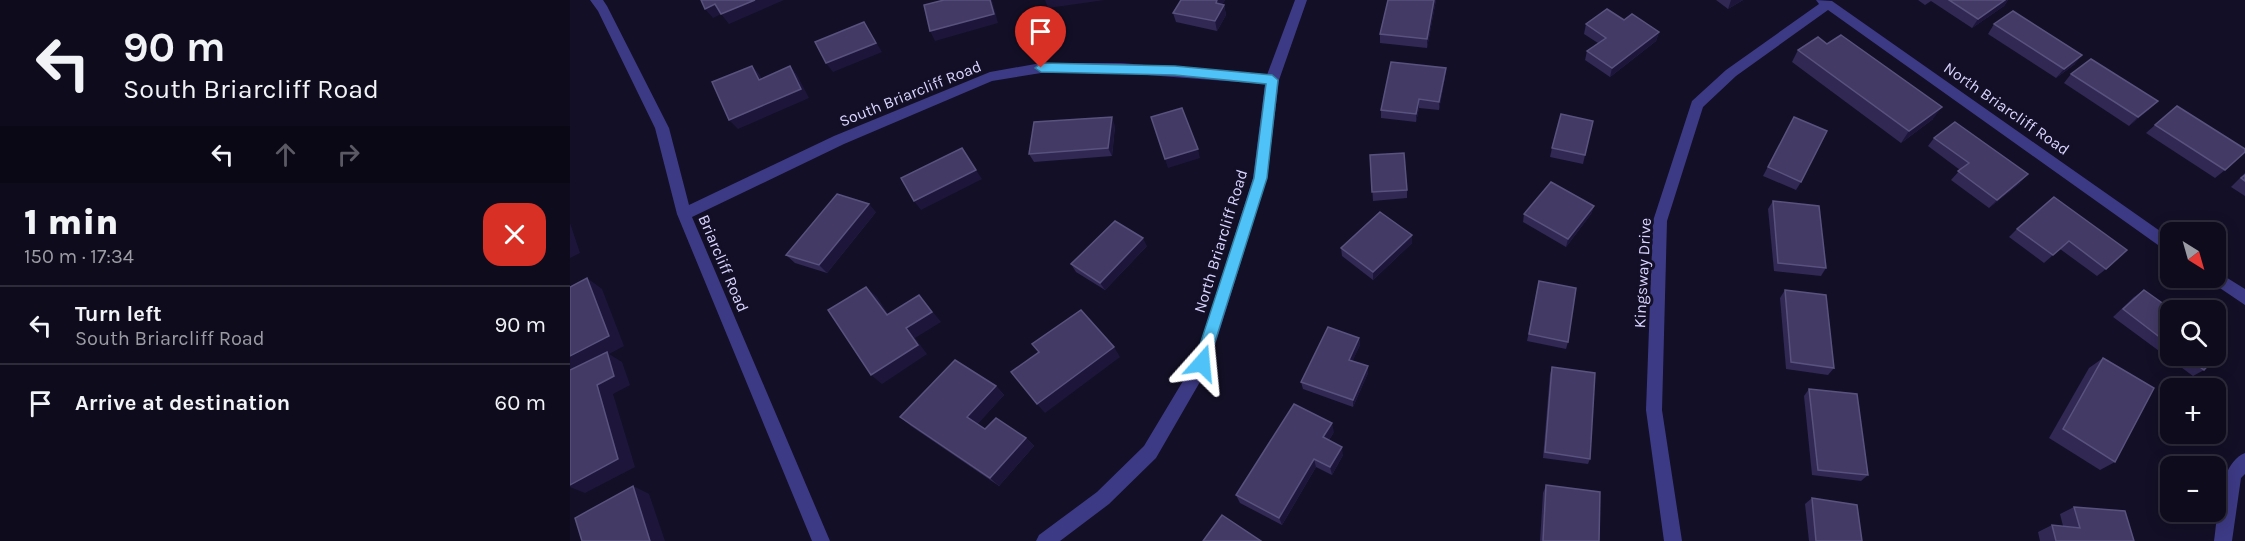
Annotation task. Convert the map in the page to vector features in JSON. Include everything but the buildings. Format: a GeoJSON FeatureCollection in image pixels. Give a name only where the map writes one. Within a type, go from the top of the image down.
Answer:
{"type":"FeatureCollection","features":[{"type":"Feature","properties":{"kind":"street","name":"Briarcliff Road"},"geometry":{"type":"LineString","coordinates":[[596,0],[603,9],[662,128],[684,214],[821,541]]}},
{"type":"Feature","properties":{"kind":"street","name":"North Briarcliff Road"},"geometry":{"type":"LineString","coordinates":[[1045,541],[1103,498],[1150,452],[1202,363],[1260,178],[1272,80],[1301,0]]}},
{"type":"Feature","properties":{"kind":"street","name":"North Briarcliff Road"},"geometry":{"type":"LineString","coordinates":[[1825,2],[2160,239]]}},
{"type":"Feature","properties":{"kind":"street","name":"Kingsway Drive"},"geometry":{"type":"LineString","coordinates":[[1673,541],[1654,410],[1660,221],[1697,105],[1731,73],[1825,2]]}},
{"type":"Feature","properties":{"kind":"street","name":"South Briarcliff Road"},"geometry":{"type":"LineString","coordinates":[[684,214],[839,140],[990,77],[1041,68],[1121,68],[1272,80]]}},
{"type":"Feature","properties":{"kind":"street"},"geometry":{"type":"LineString","coordinates":[[2226,285],[2245,298]]}},
{"type":"Feature","properties":{"kind":"street"},"geometry":{"type":"LineString","coordinates":[[2223,541],[2233,474],[2245,461]]}},
{"type":"Feature","properties":{"kind":"route"},"geometry":{"type":"LineString","coordinates":[[1041,68],[1121,68],[1272,80],[1260,178],[1202,363]]}}]}
